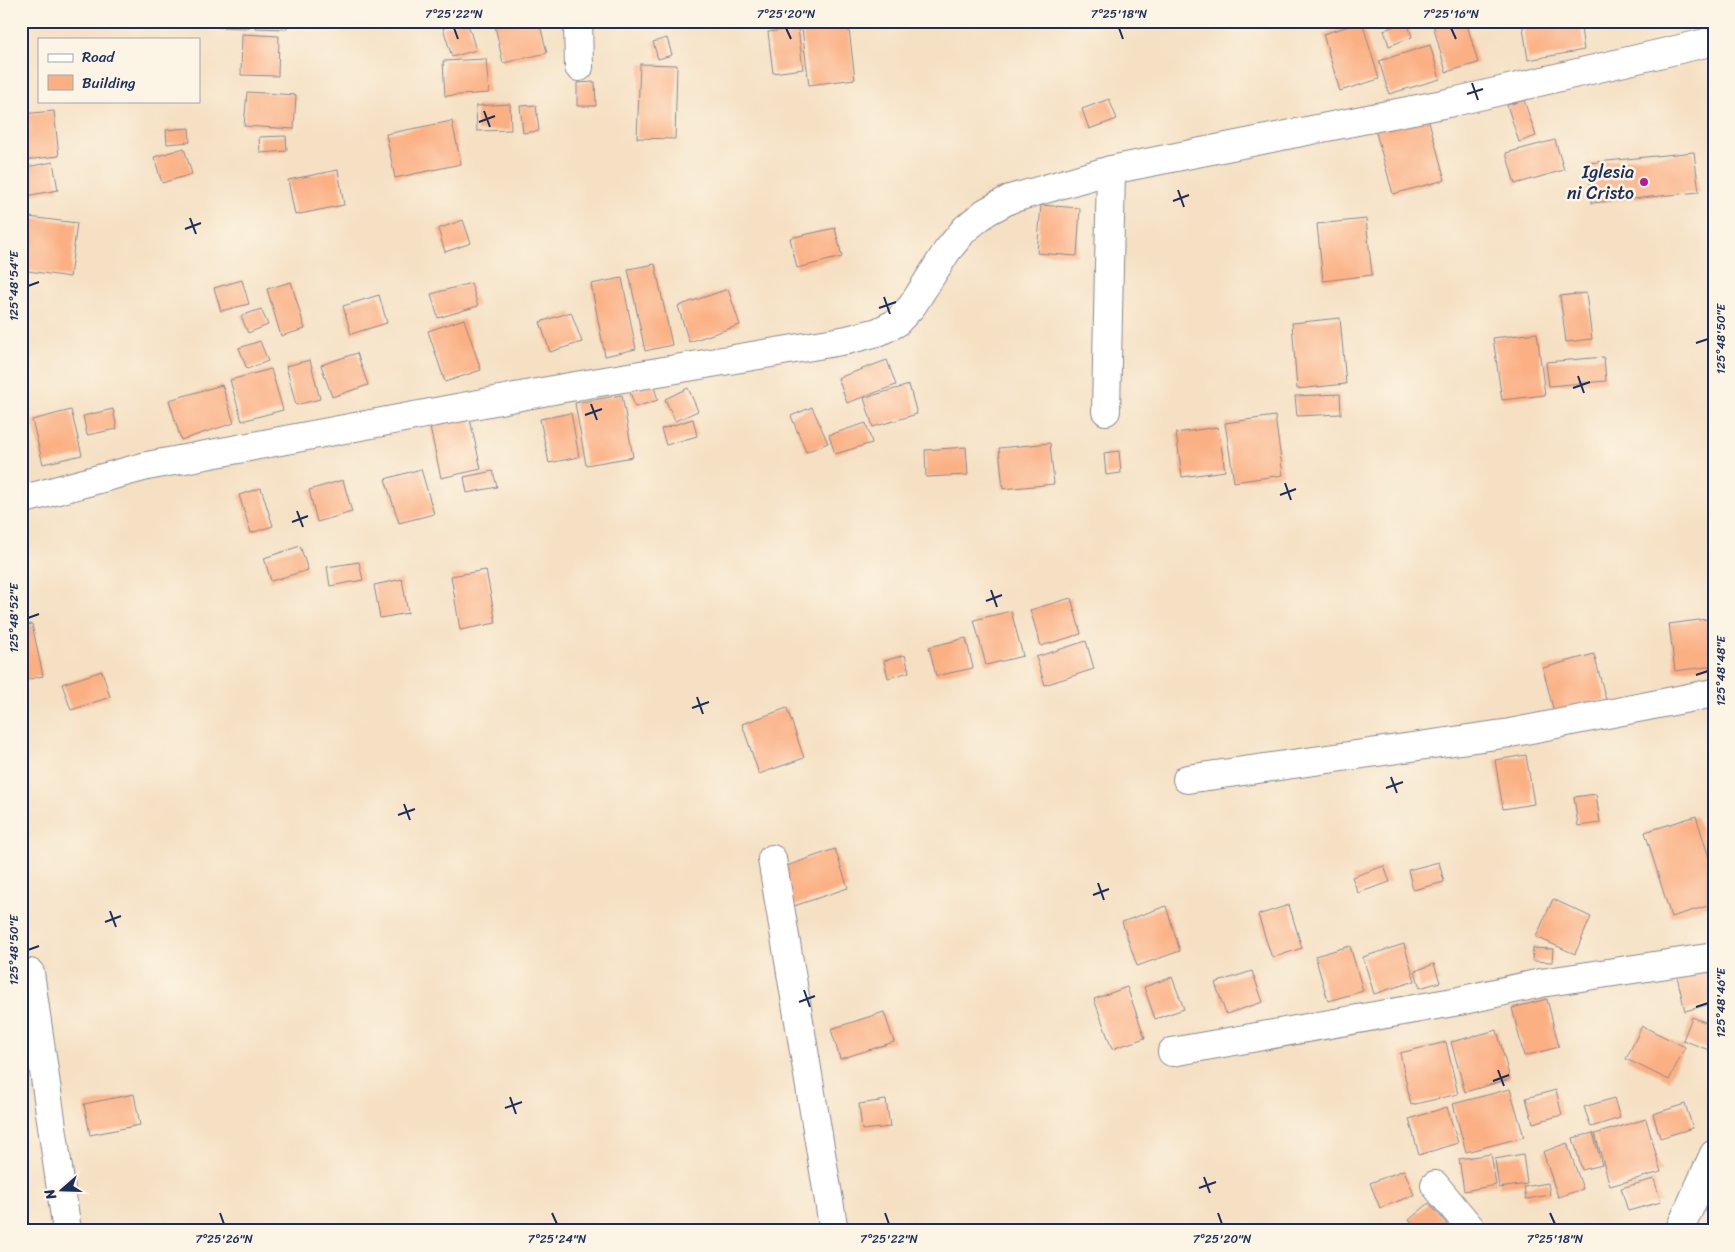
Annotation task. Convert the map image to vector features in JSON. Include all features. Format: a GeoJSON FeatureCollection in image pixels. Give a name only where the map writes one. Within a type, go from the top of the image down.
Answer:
{"type":"FeatureCollection","features":[{"type":"Feature","properties":{"kind":"street"},"geometry":{"type":"LineString","coordinates":[[578,21],[579,67]]}},
{"type":"Feature","properties":{"kind":"street"},"geometry":{"type":"LineString","coordinates":[[21,500],[147,466],[564,388],[847,340],[878,332],[896,323],[912,306],[947,251],[965,229],[986,212],[1010,199],[1111,170],[1453,102],[1714,41]]}},
{"type":"Feature","properties":{"kind":"street"},"geometry":{"type":"LineString","coordinates":[[1106,411],[1111,170]]}},
{"type":"Feature","properties":{"kind":"street"},"geometry":{"type":"LineString","coordinates":[[1187,779],[1510,733],[1714,693]]}},
{"type":"Feature","properties":{"kind":"street"},"geometry":{"type":"LineString","coordinates":[[772,859],[834,1231]]}},
{"type":"Feature","properties":{"kind":"street"},"geometry":{"type":"LineString","coordinates":[[1172,1052],[1459,1001],[1541,983],[1714,957]]}},
{"type":"Feature","properties":{"kind":"street"},"geometry":{"type":"LineString","coordinates":[[30,973],[67,1231]]}},
{"type":"Feature","properties":{"kind":"street"},"geometry":{"type":"LineString","coordinates":[[1679,1231],[1714,1154]]}},
{"type":"Feature","properties":{"kind":"street"},"geometry":{"type":"LineString","coordinates":[[1435,1185],[1473,1231]]}},
{"type":"Feature","properties":{"kind":"building"},"geometry":{"type":"Polygon","coordinates":[[[217,21],[249,21],[249,28],[217,27],[217,21]]]}},
{"type":"Feature","properties":{"kind":"building"},"geometry":{"type":"Polygon","coordinates":[[[255,21],[287,21],[287,29],[255,28],[255,21]]]}},
{"type":"Feature","properties":{"kind":"building"},"geometry":{"type":"Polygon","coordinates":[[[467,21],[476,50],[452,57],[443,28],[467,21]]]}},
{"type":"Feature","properties":{"kind":"building"},"geometry":{"type":"Polygon","coordinates":[[[494,21],[539,21],[547,53],[503,63],[494,21]]]}},
{"type":"Feature","properties":{"kind":"building"},"geometry":{"type":"Polygon","coordinates":[[[801,21],[848,21],[855,79],[809,85],[801,21]]]}},
{"type":"Feature","properties":{"kind":"building"},"geometry":{"type":"Polygon","coordinates":[[[1407,21],[1412,37],[1389,46],[1384,30],[1407,21]]]}},
{"type":"Feature","properties":{"kind":"building"},"geometry":{"type":"Polygon","coordinates":[[[1432,21],[1466,21],[1478,63],[1446,72],[1432,21]]]}},
{"type":"Feature","properties":{"kind":"building"},"geometry":{"type":"Polygon","coordinates":[[[1522,21],[1580,21],[1584,50],[1528,60],[1522,21]]]}},
{"type":"Feature","properties":{"kind":"building"},"geometry":{"type":"Polygon","coordinates":[[[1362,22],[1379,79],[1340,91],[1323,34],[1362,22]]]}},
{"type":"Feature","properties":{"kind":"building"},"geometry":{"type":"Polygon","coordinates":[[[798,28],[803,69],[773,73],[768,32],[798,28]]]}},
{"type":"Feature","properties":{"kind":"building"},"geometry":{"type":"Polygon","coordinates":[[[242,34],[279,36],[278,76],[241,75],[242,34]]]}},
{"type":"Feature","properties":{"kind":"building"},"geometry":{"type":"Polygon","coordinates":[[[667,38],[672,55],[658,59],[653,42],[667,38]]]}},
{"type":"Feature","properties":{"kind":"building"},"geometry":{"type":"Polygon","coordinates":[[[1430,45],[1440,79],[1389,94],[1379,61],[1430,45]]]}},
{"type":"Feature","properties":{"kind":"building"},"geometry":{"type":"Polygon","coordinates":[[[486,59],[489,93],[445,96],[443,61],[486,59]]]}},
{"type":"Feature","properties":{"kind":"building"},"geometry":{"type":"Polygon","coordinates":[[[640,64],[677,65],[675,139],[637,138],[640,64]]]}},
{"type":"Feature","properties":{"kind":"building"},"geometry":{"type":"Polygon","coordinates":[[[595,82],[596,106],[577,106],[577,83],[595,82]]]}},
{"type":"Feature","properties":{"kind":"building"},"geometry":{"type":"Polygon","coordinates":[[[247,92],[296,95],[294,129],[244,126],[247,92]]]}},
{"type":"Feature","properties":{"kind":"building"},"geometry":{"type":"Polygon","coordinates":[[[1109,99],[1117,119],[1089,129],[1082,109],[1109,99]]]}},
{"type":"Feature","properties":{"kind":"building"},"geometry":{"type":"Polygon","coordinates":[[[1524,100],[1536,136],[1519,142],[1507,105],[1524,100]]]}},
{"type":"Feature","properties":{"kind":"building"},"geometry":{"type":"Polygon","coordinates":[[[510,104],[511,130],[477,131],[476,106],[510,104]]]}},
{"type":"Feature","properties":{"kind":"building"},"geometry":{"type":"Polygon","coordinates":[[[536,105],[539,131],[523,133],[520,106],[536,105]]]}},
{"type":"Feature","properties":{"kind":"building"},"geometry":{"type":"Polygon","coordinates":[[[54,111],[59,156],[25,160],[21,114],[54,111]]]}},
{"type":"Feature","properties":{"kind":"building"},"geometry":{"type":"Polygon","coordinates":[[[1427,114],[1445,180],[1393,194],[1375,129],[1427,114]]]}},
{"type":"Feature","properties":{"kind":"building"},"geometry":{"type":"Polygon","coordinates":[[[452,121],[461,164],[395,178],[386,134],[452,121]]]}},
{"type":"Feature","properties":{"kind":"building"},"geometry":{"type":"Polygon","coordinates":[[[189,128],[190,142],[167,144],[166,130],[189,128]]]}},
{"type":"Feature","properties":{"kind":"building"},"geometry":{"type":"Polygon","coordinates":[[[286,136],[287,151],[260,153],[259,137],[286,136]]]}},
{"type":"Feature","properties":{"kind":"building"},"geometry":{"type":"Polygon","coordinates":[[[1555,140],[1564,170],[1515,184],[1506,153],[1555,140]]]}},
{"type":"Feature","properties":{"kind":"building"},"geometry":{"type":"Polygon","coordinates":[[[184,148],[192,174],[162,183],[154,157],[184,148]]]}},
{"type":"Feature","properties":{"kind":"building","name":"Iglesia ni Cristo"},"geometry":{"type":"Polygon","coordinates":[[[1694,152],[1699,192],[1592,203],[1588,163],[1694,152]]]}},
{"type":"Feature","properties":{"kind":"building"},"geometry":{"type":"Polygon","coordinates":[[[53,162],[58,190],[26,196],[21,168],[53,162]]]}},
{"type":"Feature","properties":{"kind":"building"},"geometry":{"type":"Polygon","coordinates":[[[338,170],[344,205],[295,215],[288,180],[338,170]]]}},
{"type":"Feature","properties":{"kind":"building"},"geometry":{"type":"Polygon","coordinates":[[[1041,205],[1080,208],[1077,256],[1037,253],[1041,205]]]}},
{"type":"Feature","properties":{"kind":"building"},"geometry":{"type":"Polygon","coordinates":[[[21,216],[77,223],[70,277],[21,270],[21,216]]]}},
{"type":"Feature","properties":{"kind":"building"},"geometry":{"type":"Polygon","coordinates":[[[1366,219],[1372,275],[1323,281],[1317,224],[1366,219]]]}},
{"type":"Feature","properties":{"kind":"building"},"geometry":{"type":"Polygon","coordinates":[[[463,220],[471,243],[445,252],[438,229],[463,220]]]}},
{"type":"Feature","properties":{"kind":"building"},"geometry":{"type":"Polygon","coordinates":[[[835,228],[842,257],[797,268],[790,238],[835,228]]]}},
{"type":"Feature","properties":{"kind":"building"},"geometry":{"type":"Polygon","coordinates":[[[655,264],[672,345],[645,351],[628,269],[655,264]]]}},
{"type":"Feature","properties":{"kind":"building"},"geometry":{"type":"Polygon","coordinates":[[[622,278],[636,349],[605,356],[591,284],[622,278]]]}},
{"type":"Feature","properties":{"kind":"building"},"geometry":{"type":"Polygon","coordinates":[[[242,280],[249,304],[221,311],[214,288],[242,280]]]}},
{"type":"Feature","properties":{"kind":"building"},"geometry":{"type":"Polygon","coordinates":[[[291,282],[305,329],[281,336],[267,289],[291,282]]]}},
{"type":"Feature","properties":{"kind":"building"},"geometry":{"type":"Polygon","coordinates":[[[471,283],[478,306],[438,318],[431,294],[471,283]]]}},
{"type":"Feature","properties":{"kind":"building"},"geometry":{"type":"Polygon","coordinates":[[[728,289],[740,325],[689,342],[678,306],[728,289]]]}},
{"type":"Feature","properties":{"kind":"building"},"geometry":{"type":"Polygon","coordinates":[[[1586,293],[1592,339],[1566,342],[1560,296],[1586,293]]]}},
{"type":"Feature","properties":{"kind":"building"},"geometry":{"type":"Polygon","coordinates":[[[379,295],[387,323],[351,334],[343,306],[379,295]]]}},
{"type":"Feature","properties":{"kind":"building"},"geometry":{"type":"Polygon","coordinates":[[[261,309],[268,325],[248,333],[241,316],[261,309]]]}},
{"type":"Feature","properties":{"kind":"building"},"geometry":{"type":"Polygon","coordinates":[[[571,312],[582,342],[550,352],[540,322],[571,312]]]}},
{"type":"Feature","properties":{"kind":"building"},"geometry":{"type":"Polygon","coordinates":[[[1340,318],[1346,384],[1297,389],[1292,323],[1340,318]]]}},
{"type":"Feature","properties":{"kind":"building"},"geometry":{"type":"Polygon","coordinates":[[[464,319],[481,370],[445,382],[428,331],[464,319]]]}},
{"type":"Feature","properties":{"kind":"building"},"geometry":{"type":"Polygon","coordinates":[[[1537,333],[1545,395],[1502,400],[1493,338],[1537,333]]]}},
{"type":"Feature","properties":{"kind":"building"},"geometry":{"type":"Polygon","coordinates":[[[260,341],[268,361],[247,369],[239,348],[260,341]]]}},
{"type":"Feature","properties":{"kind":"building"},"geometry":{"type":"Polygon","coordinates":[[[357,353],[368,385],[332,397],[321,365],[357,353]]]}},
{"type":"Feature","properties":{"kind":"building"},"geometry":{"type":"Polygon","coordinates":[[[1604,357],[1606,381],[1549,386],[1546,362],[1604,357]]]}},
{"type":"Feature","properties":{"kind":"building"},"geometry":{"type":"Polygon","coordinates":[[[310,360],[320,399],[296,405],[286,366],[310,360]]]}},
{"type":"Feature","properties":{"kind":"building"},"geometry":{"type":"Polygon","coordinates":[[[887,360],[896,385],[847,403],[838,378],[887,360]]]}},
{"type":"Feature","properties":{"kind":"building"},"geometry":{"type":"Polygon","coordinates":[[[271,369],[283,410],[242,421],[230,380],[271,369]]]}},
{"type":"Feature","properties":{"kind":"building"},"geometry":{"type":"Polygon","coordinates":[[[653,384],[658,400],[635,407],[630,392],[653,384]]]}},
{"type":"Feature","properties":{"kind":"building"},"geometry":{"type":"Polygon","coordinates":[[[222,385],[234,423],[181,440],[169,400],[222,385]]]}},
{"type":"Feature","properties":{"kind":"building"},"geometry":{"type":"Polygon","coordinates":[[[909,385],[917,414],[873,427],[864,398],[909,385]]]}},
{"type":"Feature","properties":{"kind":"building"},"geometry":{"type":"Polygon","coordinates":[[[688,388],[698,411],[675,421],[665,399],[688,388]]]}},
{"type":"Feature","properties":{"kind":"building"},"geometry":{"type":"Polygon","coordinates":[[[1340,394],[1341,414],[1297,416],[1295,396],[1340,394]]]}},
{"type":"Feature","properties":{"kind":"building"},"geometry":{"type":"Polygon","coordinates":[[[622,395],[633,457],[586,465],[575,403],[622,395]]]}},
{"type":"Feature","properties":{"kind":"building"},"geometry":{"type":"Polygon","coordinates":[[[812,407],[828,443],[806,452],[791,416],[812,407]]]}},
{"type":"Feature","properties":{"kind":"building"},"geometry":{"type":"Polygon","coordinates":[[[113,409],[117,429],[87,435],[83,416],[113,409]]]}},
{"type":"Feature","properties":{"kind":"building"},"geometry":{"type":"Polygon","coordinates":[[[71,410],[82,455],[43,464],[32,420],[71,410]]]}},
{"type":"Feature","properties":{"kind":"building"},"geometry":{"type":"Polygon","coordinates":[[[571,413],[579,457],[549,463],[540,419],[571,413]]]}},
{"type":"Feature","properties":{"kind":"building"},"geometry":{"type":"Polygon","coordinates":[[[469,415],[481,469],[441,478],[429,423],[469,415]]]}},
{"type":"Feature","properties":{"kind":"building"},"geometry":{"type":"Polygon","coordinates":[[[1275,416],[1283,475],[1234,482],[1225,423],[1275,416]]]}},
{"type":"Feature","properties":{"kind":"building"},"geometry":{"type":"Polygon","coordinates":[[[693,419],[697,436],[666,445],[661,429],[693,419]]]}},
{"type":"Feature","properties":{"kind":"building"},"geometry":{"type":"Polygon","coordinates":[[[866,423],[872,443],[835,454],[829,435],[866,423]]]}},
{"type":"Feature","properties":{"kind":"building"},"geometry":{"type":"Polygon","coordinates":[[[1218,427],[1225,471],[1182,477],[1176,433],[1218,427]]]}},
{"type":"Feature","properties":{"kind":"building"},"geometry":{"type":"Polygon","coordinates":[[[1050,443],[1054,484],[1003,489],[999,448],[1050,443]]]}},
{"type":"Feature","properties":{"kind":"building"},"geometry":{"type":"Polygon","coordinates":[[[966,447],[968,475],[926,477],[925,450],[966,447]]]}},
{"type":"Feature","properties":{"kind":"building"},"geometry":{"type":"Polygon","coordinates":[[[1119,451],[1121,473],[1106,475],[1104,453],[1119,451]]]}},
{"type":"Feature","properties":{"kind":"building"},"geometry":{"type":"Polygon","coordinates":[[[421,469],[434,514],[399,523],[385,479],[421,469]]]}},
{"type":"Feature","properties":{"kind":"building"},"geometry":{"type":"Polygon","coordinates":[[[493,471],[497,487],[467,493],[464,477],[493,471]]]}},
{"type":"Feature","properties":{"kind":"building"},"geometry":{"type":"Polygon","coordinates":[[[343,480],[352,512],[317,522],[309,490],[343,480]]]}},
{"type":"Feature","properties":{"kind":"building"},"geometry":{"type":"Polygon","coordinates":[[[261,488],[273,526],[251,533],[239,495],[261,488]]]}},
{"type":"Feature","properties":{"kind":"building"},"geometry":{"type":"Polygon","coordinates":[[[300,546],[308,570],[271,581],[264,558],[300,546]]]}},
{"type":"Feature","properties":{"kind":"building"},"geometry":{"type":"Polygon","coordinates":[[[359,562],[363,580],[330,586],[327,567],[359,562]]]}},
{"type":"Feature","properties":{"kind":"building"},"geometry":{"type":"Polygon","coordinates":[[[486,570],[496,623],[460,630],[451,576],[486,570]]]}},
{"type":"Feature","properties":{"kind":"building"},"geometry":{"type":"Polygon","coordinates":[[[402,579],[408,613],[380,618],[374,585],[402,579]]]}},
{"type":"Feature","properties":{"kind":"building"},"geometry":{"type":"Polygon","coordinates":[[[1071,598],[1081,634],[1041,646],[1030,610],[1071,598]]]}},
{"type":"Feature","properties":{"kind":"building"},"geometry":{"type":"Polygon","coordinates":[[[1011,611],[1023,656],[986,665],[974,620],[1011,611]]]}},
{"type":"Feature","properties":{"kind":"building"},"geometry":{"type":"Polygon","coordinates":[[[1714,618],[1714,666],[1675,671],[1669,624],[1714,618]]]}},
{"type":"Feature","properties":{"kind":"building"},"geometry":{"type":"Polygon","coordinates":[[[32,624],[43,676],[21,681],[21,626],[32,624]]]}},
{"type":"Feature","properties":{"kind":"building"},"geometry":{"type":"Polygon","coordinates":[[[966,638],[973,668],[936,676],[929,647],[966,638]]]}},
{"type":"Feature","properties":{"kind":"building"},"geometry":{"type":"Polygon","coordinates":[[[1086,641],[1094,669],[1045,685],[1036,657],[1086,641]]]}},
{"type":"Feature","properties":{"kind":"building"},"geometry":{"type":"Polygon","coordinates":[[[1594,654],[1606,700],[1554,713],[1543,668],[1594,654]]]}},
{"type":"Feature","properties":{"kind":"building"},"geometry":{"type":"Polygon","coordinates":[[[905,655],[909,672],[888,678],[884,661],[905,655]]]}},
{"type":"Feature","properties":{"kind":"building"},"geometry":{"type":"Polygon","coordinates":[[[102,671],[110,697],[71,710],[62,684],[102,671]]]}},
{"type":"Feature","properties":{"kind":"building"},"geometry":{"type":"Polygon","coordinates":[[[787,708],[804,758],[759,774],[742,724],[787,708]]]}},
{"type":"Feature","properties":{"kind":"building"},"geometry":{"type":"Polygon","coordinates":[[[1526,755],[1534,804],[1503,809],[1495,760],[1526,755]]]}},
{"type":"Feature","properties":{"kind":"building"},"geometry":{"type":"Polygon","coordinates":[[[1596,794],[1600,823],[1578,826],[1574,797],[1596,794]]]}},
{"type":"Feature","properties":{"kind":"building"},"geometry":{"type":"Polygon","coordinates":[[[1696,816],[1714,874],[1714,904],[1671,917],[1645,832],[1696,816]]]}},
{"type":"Feature","properties":{"kind":"building"},"geometry":{"type":"Polygon","coordinates":[[[835,849],[848,888],[794,906],[781,868],[835,849]]]}},
{"type":"Feature","properties":{"kind":"building"},"geometry":{"type":"Polygon","coordinates":[[[1439,862],[1444,882],[1413,890],[1408,870],[1439,862]]]}},
{"type":"Feature","properties":{"kind":"building"},"geometry":{"type":"Polygon","coordinates":[[[1384,866],[1390,882],[1358,893],[1352,877],[1384,866]]]}},
{"type":"Feature","properties":{"kind":"building"},"geometry":{"type":"Polygon","coordinates":[[[1553,899],[1591,917],[1575,954],[1536,937],[1553,899]]]}},
{"type":"Feature","properties":{"kind":"building"},"geometry":{"type":"Polygon","coordinates":[[[1289,905],[1302,948],[1272,958],[1258,915],[1289,905]]]}},
{"type":"Feature","properties":{"kind":"building"},"geometry":{"type":"Polygon","coordinates":[[[1166,906],[1180,951],[1137,966],[1122,922],[1166,906]]]}},
{"type":"Feature","properties":{"kind":"building"},"geometry":{"type":"Polygon","coordinates":[[[1404,944],[1415,981],[1374,994],[1363,957],[1404,944]]]}},
{"type":"Feature","properties":{"kind":"building"},"geometry":{"type":"Polygon","coordinates":[[[1350,946],[1363,991],[1328,1001],[1315,956],[1350,946]]]}},
{"type":"Feature","properties":{"kind":"building"},"geometry":{"type":"Polygon","coordinates":[[[1533,948],[1553,949],[1552,962],[1532,961],[1533,948]]]}},
{"type":"Feature","properties":{"kind":"building"},"geometry":{"type":"Polygon","coordinates":[[[1714,962],[1714,1003],[1685,1011],[1676,972],[1714,962]]]}},
{"type":"Feature","properties":{"kind":"building"},"geometry":{"type":"Polygon","coordinates":[[[1434,964],[1440,982],[1420,988],[1415,971],[1434,964]]]}},
{"type":"Feature","properties":{"kind":"building"},"geometry":{"type":"Polygon","coordinates":[[[1252,971],[1263,1002],[1226,1014],[1215,983],[1252,971]]]}},
{"type":"Feature","properties":{"kind":"building"},"geometry":{"type":"Polygon","coordinates":[[[1172,977],[1184,1009],[1155,1019],[1144,987],[1172,977]]]}},
{"type":"Feature","properties":{"kind":"building"},"geometry":{"type":"Polygon","coordinates":[[[1127,987],[1145,1038],[1112,1049],[1094,999],[1127,987]]]}},
{"type":"Feature","properties":{"kind":"building"},"geometry":{"type":"Polygon","coordinates":[[[1547,999],[1559,1047],[1524,1056],[1512,1008],[1547,999]]]}},
{"type":"Feature","properties":{"kind":"building"},"geometry":{"type":"Polygon","coordinates":[[[884,1012],[894,1042],[840,1059],[831,1029],[884,1012]]]}},
{"type":"Feature","properties":{"kind":"building"},"geometry":{"type":"Polygon","coordinates":[[[1692,1017],[1714,1026],[1714,1052],[1683,1040],[1692,1017]]]}},
{"type":"Feature","properties":{"kind":"building"},"geometry":{"type":"Polygon","coordinates":[[[1642,1026],[1685,1047],[1669,1080],[1626,1059],[1642,1026]]]}},
{"type":"Feature","properties":{"kind":"building"},"geometry":{"type":"Polygon","coordinates":[[[1497,1030],[1510,1079],[1465,1092],[1451,1042],[1497,1030]]]}},
{"type":"Feature","properties":{"kind":"building"},"geometry":{"type":"Polygon","coordinates":[[[1446,1042],[1458,1094],[1411,1105],[1400,1053],[1446,1042]]]}},
{"type":"Feature","properties":{"kind":"building"},"geometry":{"type":"Polygon","coordinates":[[[1510,1089],[1524,1137],[1466,1152],[1453,1104],[1510,1089]]]}},
{"type":"Feature","properties":{"kind":"building"},"geometry":{"type":"Polygon","coordinates":[[[1556,1090],[1562,1115],[1533,1123],[1526,1098],[1556,1090]]]}},
{"type":"Feature","properties":{"kind":"building"},"geometry":{"type":"Polygon","coordinates":[[[134,1094],[140,1125],[90,1135],[84,1104],[134,1094]]]}},
{"type":"Feature","properties":{"kind":"building"},"geometry":{"type":"Polygon","coordinates":[[[1614,1098],[1620,1118],[1591,1127],[1584,1107],[1614,1098]]]}},
{"type":"Feature","properties":{"kind":"building"},"geometry":{"type":"Polygon","coordinates":[[[886,1100],[890,1127],[862,1130],[859,1104],[886,1100]]]}},
{"type":"Feature","properties":{"kind":"building"},"geometry":{"type":"Polygon","coordinates":[[[1685,1104],[1693,1128],[1660,1138],[1653,1114],[1685,1104]]]}},
{"type":"Feature","properties":{"kind":"building"},"geometry":{"type":"Polygon","coordinates":[[[1447,1107],[1458,1143],[1419,1155],[1409,1119],[1447,1107]]]}},
{"type":"Feature","properties":{"kind":"building"},"geometry":{"type":"Polygon","coordinates":[[[1646,1119],[1661,1172],[1610,1186],[1595,1134],[1646,1119]]]}},
{"type":"Feature","properties":{"kind":"building"},"geometry":{"type":"Polygon","coordinates":[[[1593,1133],[1602,1165],[1582,1170],[1573,1138],[1593,1133]]]}},
{"type":"Feature","properties":{"kind":"building"},"geometry":{"type":"Polygon","coordinates":[[[1567,1143],[1583,1189],[1558,1197],[1543,1152],[1567,1143]]]}},
{"type":"Feature","properties":{"kind":"building"},"geometry":{"type":"Polygon","coordinates":[[[1491,1154],[1496,1185],[1464,1191],[1459,1159],[1491,1154]]]}},
{"type":"Feature","properties":{"kind":"building"},"geometry":{"type":"Polygon","coordinates":[[[1523,1154],[1527,1184],[1499,1188],[1495,1159],[1523,1154]]]}},
{"type":"Feature","properties":{"kind":"building"},"geometry":{"type":"Polygon","coordinates":[[[1404,1170],[1414,1195],[1380,1208],[1370,1183],[1404,1170]]]}},
{"type":"Feature","properties":{"kind":"building"},"geometry":{"type":"Polygon","coordinates":[[[1654,1179],[1661,1202],[1628,1211],[1621,1188],[1654,1179]]]}},
{"type":"Feature","properties":{"kind":"building"},"geometry":{"type":"Polygon","coordinates":[[[1548,1183],[1550,1195],[1526,1199],[1524,1187],[1548,1183]]]}},
{"type":"Feature","properties":{"kind":"building"},"geometry":{"type":"Polygon","coordinates":[[[1714,1187],[1714,1215],[1701,1209],[1714,1187]]]}},
{"type":"Feature","properties":{"kind":"building"},"geometry":{"type":"Polygon","coordinates":[[[1429,1203],[1447,1224],[1439,1231],[1418,1231],[1409,1220],[1429,1203]]]}},
{"type":"Feature","properties":{"kind":"place","name":"Iglesia ni Cristo"},"geometry":{"type":"Point","coordinates":[1644,182]}}]}
